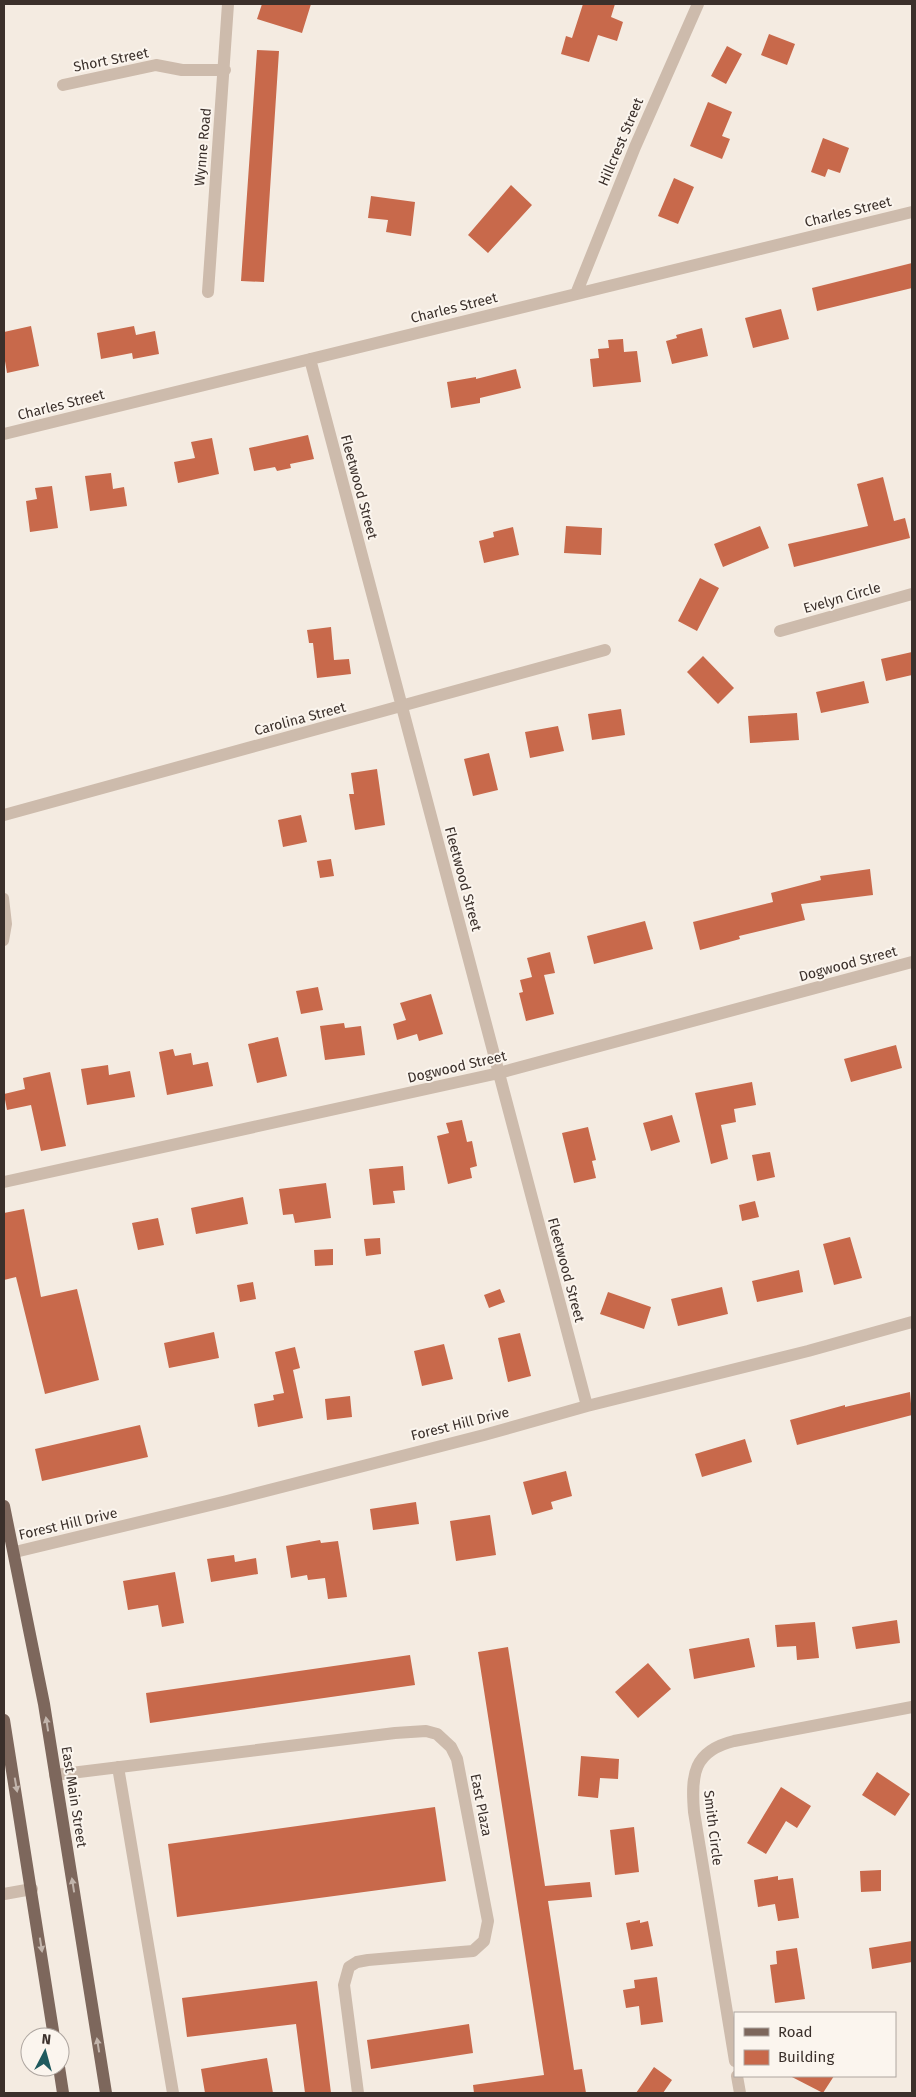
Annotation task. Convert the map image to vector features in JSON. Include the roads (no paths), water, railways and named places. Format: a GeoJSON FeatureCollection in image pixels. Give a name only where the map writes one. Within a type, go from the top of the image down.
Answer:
{"type":"FeatureCollection","features":[{"type":"Feature","properties":{"kind":"main road","name":"East Main Street"},"geometry":{"type":"LineString","coordinates":[[4,1506],[44,1704],[106,2093]]}},
{"type":"Feature","properties":{"kind":"main road"},"geometry":{"type":"LineString","coordinates":[[4,1720],[53,2027]]}},
{"type":"Feature","properties":{"kind":"main road"},"geometry":{"type":"LineString","coordinates":[[61,2077],[63,2093]]}},
{"type":"Feature","properties":{"kind":"street","name":"Wynne Road"},"geometry":{"type":"LineString","coordinates":[[208,292],[225,70],[228,4]]}},
{"type":"Feature","properties":{"kind":"street","name":"Hillcrest Street"},"geometry":{"type":"LineString","coordinates":[[576,294],[635,146],[698,4]]}},
{"type":"Feature","properties":{"kind":"street","name":"Short Street"},"geometry":{"type":"LineString","coordinates":[[63,85],[156,65],[182,70],[225,70]]}},
{"type":"Feature","properties":{"kind":"street","name":"Charles Street"},"geometry":{"type":"LineString","coordinates":[[4,434],[912,212]]}},
{"type":"Feature","properties":{"kind":"street","name":"Fleetwood Street"},"geometry":{"type":"LineString","coordinates":[[310,359],[587,1406]]}},
{"type":"Feature","properties":{"kind":"street","name":"Evelyn Circle"},"geometry":{"type":"LineString","coordinates":[[780,631],[912,594]]}},
{"type":"Feature","properties":{"kind":"street","name":"Carolina Street"},"geometry":{"type":"LineString","coordinates":[[4,815],[605,650]]}},
{"type":"Feature","properties":{"kind":"street","name":"Dogwood Street"},"geometry":{"type":"LineString","coordinates":[[4,1182],[499,1073],[912,962]]}},
{"type":"Feature","properties":{"kind":"street","name":"Forest Hill Drive"},"geometry":{"type":"LineString","coordinates":[[14,1552],[227,1501],[484,1435],[587,1406],[789,1356],[912,1322]]}},
{"type":"Feature","properties":{"kind":"street","name":"Smith Circle"},"geometry":{"type":"LineString","coordinates":[[734,2055],[694,1812],[694,1775],[700,1760],[710,1750],[723,1743],[912,1707]]}},
{"type":"Feature","properties":{"kind":"street","name":"East Plaza"},"geometry":{"type":"LineString","coordinates":[[55,1774],[395,1733],[426,1732],[437,1734],[451,1747],[464,1787],[485,1899],[487,1934],[484,1941],[473,1950],[368,1960],[357,1962],[349,1967],[344,1985],[358,2093]]}},
{"type":"Feature","properties":{"kind":"street"},"geometry":{"type":"LineString","coordinates":[[118,1767],[173,2093]]}},
{"type":"Feature","properties":{"kind":"street"},"geometry":{"type":"LineString","coordinates":[[4,1894],[32,1890]]}},
{"type":"Feature","properties":{"kind":"street"},"geometry":{"type":"LineString","coordinates":[[737,2077],[740,2093]]}},
{"type":"Feature","properties":{"kind":"lane"},"geometry":{"type":"LineString","coordinates":[[4,898],[7,924],[4,941]]}}]}
